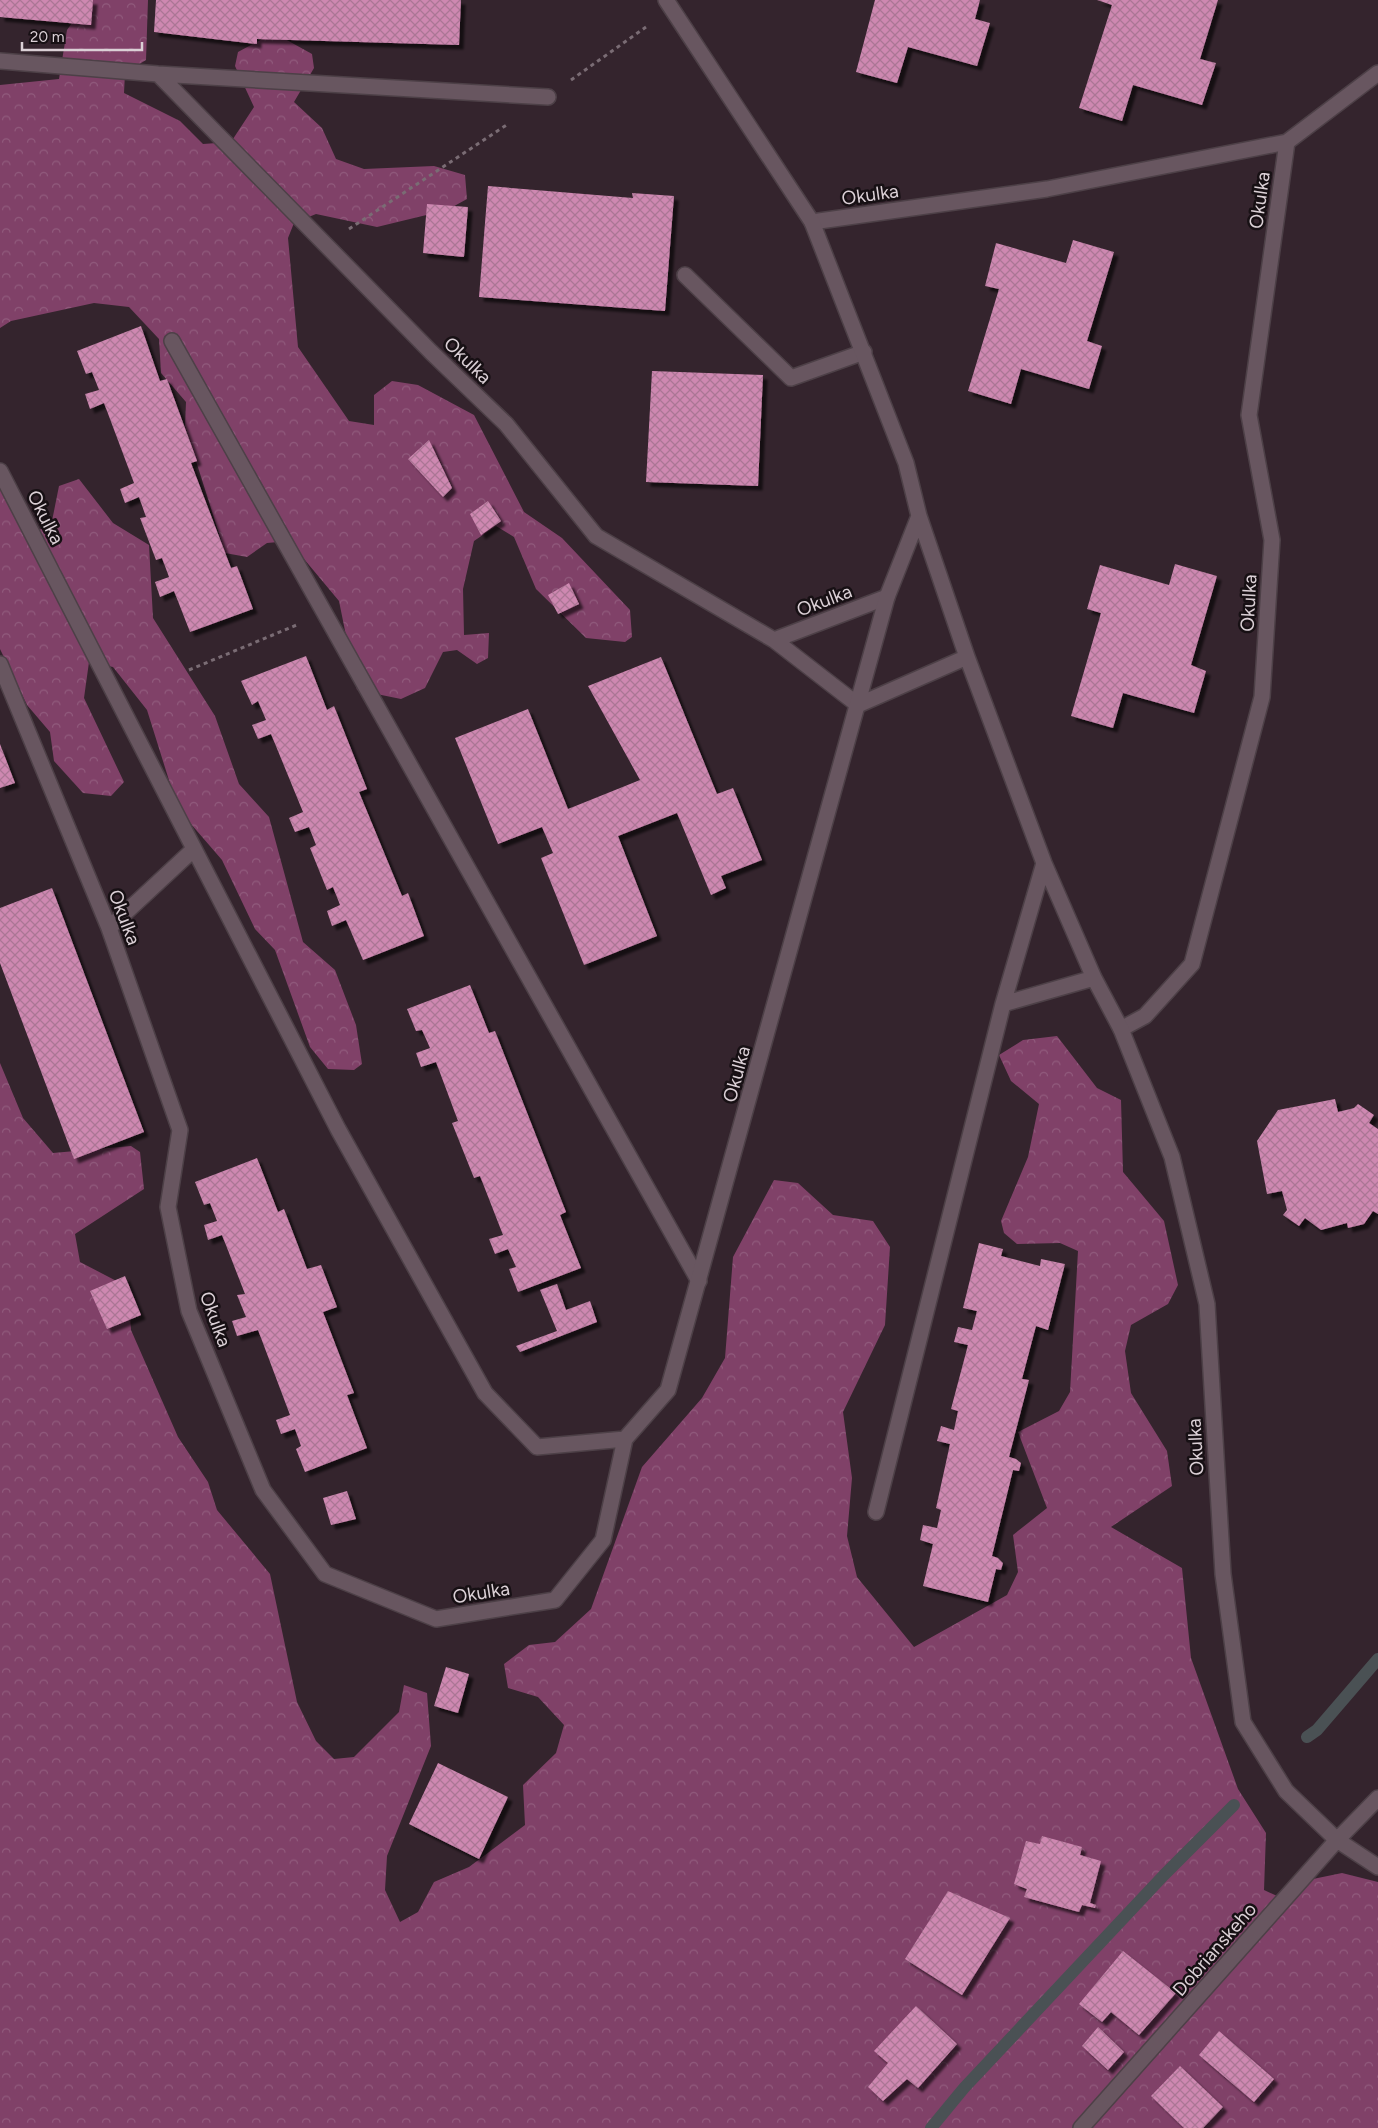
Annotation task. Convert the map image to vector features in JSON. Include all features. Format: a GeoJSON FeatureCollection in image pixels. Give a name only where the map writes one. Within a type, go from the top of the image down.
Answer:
{"type":"FeatureCollection","features":[{"type":"Feature","properties":{"kind":"street","name":"Okulka"},"geometry":{"type":"LineString","coordinates":[[666,0],[812,222],[906,463],[919,516],[967,657],[1044,863],[1094,978],[1121,1029],[1172,1157],[1207,1304],[1223,1574],[1243,1722],[1283,1787],[1337,1840],[1378,1867]]}},
{"type":"Feature","properties":{"kind":"street"},"geometry":{"type":"LineString","coordinates":[[0,62],[158,74],[548,97]]}},
{"type":"Feature","properties":{"kind":"street","name":"Okulka"},"geometry":{"type":"LineString","coordinates":[[812,222],[1048,190],[1287,142],[1378,73]]}},
{"type":"Feature","properties":{"kind":"street","name":"Okulka"},"geometry":{"type":"LineString","coordinates":[[158,74],[431,352],[506,424],[596,536],[774,640],[858,705]]}},
{"type":"Feature","properties":{"kind":"street","name":"Okulka"},"geometry":{"type":"LineString","coordinates":[[1121,1029],[1145,1016],[1192,964],[1262,697],[1272,540],[1249,415],[1287,142]]}},
{"type":"Feature","properties":{"kind":"street"},"geometry":{"type":"LineString","coordinates":[[684,275],[791,378],[864,352]]}},
{"type":"Feature","properties":{"kind":"street"},"geometry":{"type":"LineString","coordinates":[[172,341],[699,1281]]}},
{"type":"Feature","properties":{"kind":"street","name":"Okulka"},"geometry":{"type":"LineString","coordinates":[[0,471],[338,1129],[485,1393],[537,1446],[625,1440]]}},
{"type":"Feature","properties":{"kind":"street","name":"Okulka"},"geometry":{"type":"LineString","coordinates":[[0,664],[109,928],[180,1130],[168,1207],[189,1311],[263,1490],[325,1574],[436,1620],[555,1600],[603,1540],[625,1440],[668,1390],[888,597],[919,516]]}},
{"type":"Feature","properties":{"kind":"street","name":"Okulka"},"geometry":{"type":"LineString","coordinates":[[774,640],[888,597]]}},
{"type":"Feature","properties":{"kind":"street"},"geometry":{"type":"LineString","coordinates":[[858,705],[967,657]]}},
{"type":"Feature","properties":{"kind":"street"},"geometry":{"type":"LineString","coordinates":[[109,928],[194,849]]}},
{"type":"Feature","properties":{"kind":"street"},"geometry":{"type":"LineString","coordinates":[[876,1512],[1003,1004],[1044,863]]}},
{"type":"Feature","properties":{"kind":"street"},"geometry":{"type":"LineString","coordinates":[[1003,1004],[1094,978]]}},
{"type":"Feature","properties":{"kind":"street","name":"Dobrianskeho"},"geometry":{"type":"LineString","coordinates":[[1081,2128],[1167,2034],[1337,1840],[1378,1798]]}},
{"type":"Feature","properties":{"kind":"path"},"geometry":{"type":"LineString","coordinates":[[325,245],[548,97],[646,27]]}},
{"type":"Feature","properties":{"kind":"path"},"geometry":{"type":"LineString","coordinates":[[189,670],[325,614]]}},
{"type":"Feature","properties":{"kind":"green space"},"geometry":{"type":"Polygon","coordinates":[[[88,0],[148,0],[146,60],[125,73],[124,93],[180,121],[203,144],[231,142],[254,107],[235,66],[238,52],[266,37],[285,39],[312,54],[314,68],[294,102],[322,128],[336,159],[364,169],[434,166],[465,175],[467,199],[447,210],[377,227],[316,214],[294,223],[288,238],[298,347],[349,421],[374,425],[374,395],[392,381],[418,385],[474,415],[524,512],[562,538],[630,610],[632,637],[625,642],[586,638],[536,589],[514,537],[496,526],[474,541],[463,589],[464,635],[489,633],[488,658],[477,664],[457,650],[443,652],[425,688],[401,699],[357,690],[339,601],[289,541],[267,543],[247,557],[225,553],[185,426],[186,402],[161,373],[159,339],[129,307],[94,303],[11,321],[0,328],[0,85],[59,79],[67,30],[88,0]]]}},
{"type":"Feature","properties":{"kind":"green space"},"geometry":{"type":"Polygon","coordinates":[[[0,475],[38,530],[51,526],[59,486],[79,479],[113,523],[149,545],[153,618],[215,716],[239,784],[269,817],[303,942],[335,970],[356,1025],[362,1064],[354,1070],[328,1069],[310,1047],[275,950],[255,929],[222,860],[178,809],[147,710],[113,667],[89,662],[84,698],[124,782],[111,796],[83,793],[54,761],[50,732],[27,705],[0,649],[0,475]]]}},
{"type":"Feature","properties":{"kind":"green space"},"geometry":{"type":"Polygon","coordinates":[[[1057,1036],[1097,1088],[1121,1100],[1123,1172],[1164,1221],[1178,1285],[1168,1304],[1131,1325],[1125,1351],[1131,1393],[1167,1451],[1172,1486],[1111,1527],[1182,1568],[1191,1658],[1238,1789],[1266,1833],[1264,1890],[1286,1900],[1313,1879],[1342,1873],[1378,1882],[1378,2128],[0,2128],[0,1063],[23,1118],[53,1153],[131,1146],[140,1152],[144,1189],[75,1234],[80,1262],[128,1287],[131,1330],[178,1437],[208,1482],[217,1510],[270,1574],[297,1702],[316,1741],[334,1759],[354,1757],[399,1712],[404,1685],[427,1693],[431,1746],[387,1856],[385,1890],[400,1922],[418,1912],[434,1882],[469,1867],[525,1825],[523,1785],[556,1753],[564,1725],[538,1697],[508,1688],[504,1664],[529,1645],[555,1642],[591,1609],[642,1467],[702,1398],[725,1358],[733,1257],[774,1180],[798,1183],[833,1215],[873,1221],[890,1247],[885,1325],[843,1412],[852,1478],[847,1536],[857,1577],[914,1647],[1007,1595],[1018,1572],[1013,1535],[1047,1508],[1018,1432],[1059,1411],[1070,1392],[1078,1251],[1060,1243],[1017,1244],[1004,1233],[1001,1221],[1028,1157],[1039,1104],[1011,1081],[999,1055],[1023,1040],[1057,1036]]]}},
{"type":"Feature","properties":{"kind":"building"},"geometry":{"type":"Polygon","coordinates":[[[0,0],[93,0],[91,25],[0,17],[0,0]]]}},
{"type":"Feature","properties":{"kind":"building"},"geometry":{"type":"Polygon","coordinates":[[[156,0],[461,0],[459,45],[257,39],[257,44],[154,32],[156,0]]]}},
{"type":"Feature","properties":{"kind":"building"},"geometry":{"type":"Polygon","coordinates":[[[875,0],[980,0],[975,19],[990,23],[977,66],[908,47],[897,83],[856,72],[875,0]]]}},
{"type":"Feature","properties":{"kind":"building"},"geometry":{"type":"Polygon","coordinates":[[[1097,0],[1218,0],[1200,59],[1216,63],[1202,105],[1133,85],[1122,121],[1079,108],[1112,5],[1097,0]]]}},
{"type":"Feature","properties":{"kind":"building"},"geometry":{"type":"Polygon","coordinates":[[[488,186],[633,198],[632,193],[674,196],[665,311],[479,297],[488,186]]]}},
{"type":"Feature","properties":{"kind":"building"},"geometry":{"type":"Polygon","coordinates":[[[427,204],[468,207],[464,257],[423,253],[427,204]]]}},
{"type":"Feature","properties":{"kind":"building"},"geometry":{"type":"Polygon","coordinates":[[[1073,240],[1114,252],[1087,341],[1102,346],[1089,389],[1021,369],[1011,404],[968,391],[999,289],[985,286],[996,243],[1066,263],[1073,240]]]}},
{"type":"Feature","properties":{"kind":"building"},"geometry":{"type":"Polygon","coordinates":[[[141,326],[160,381],[167,379],[197,461],[191,463],[231,568],[237,566],[253,609],[190,632],[174,591],[160,597],[155,582],[169,577],[162,558],[156,560],[140,518],[146,517],[139,497],[125,503],[120,489],[134,483],[104,403],[90,409],[85,394],[99,390],[92,372],[86,374],[77,351],[141,326]]]}},
{"type":"Feature","properties":{"kind":"building"},"geometry":{"type":"Polygon","coordinates":[[[652,371],[763,375],[758,486],[646,482],[652,371]]]}},
{"type":"Feature","properties":{"kind":"building"},"geometry":{"type":"Polygon","coordinates":[[[429,440],[452,488],[443,497],[408,459],[429,440]]]}},
{"type":"Feature","properties":{"kind":"building"},"geometry":{"type":"Polygon","coordinates":[[[488,501],[501,521],[481,535],[470,514],[488,501]]]}},
{"type":"Feature","properties":{"kind":"building"},"geometry":{"type":"Polygon","coordinates":[[[1175,564],[1217,576],[1191,665],[1206,671],[1194,713],[1123,693],[1113,728],[1071,716],[1101,613],[1087,609],[1100,565],[1169,585],[1175,564]]]}},
{"type":"Feature","properties":{"kind":"building"},"geometry":{"type":"Polygon","coordinates":[[[569,583],[579,604],[558,614],[548,595],[569,583]]]}},
{"type":"Feature","properties":{"kind":"building"},"geometry":{"type":"Polygon","coordinates":[[[306,656],[327,710],[334,706],[367,789],[359,792],[402,896],[408,893],[424,936],[363,960],[346,920],[332,926],[327,911],[340,905],[333,887],[327,890],[310,848],[316,845],[309,827],[295,832],[289,818],[303,812],[271,734],[258,739],[252,725],[266,720],[258,701],[252,705],[241,681],[306,656]]]}},
{"type":"Feature","properties":{"kind":"building"},"geometry":{"type":"Polygon","coordinates":[[[661,657],[717,794],[733,788],[762,860],[721,876],[726,888],[711,895],[677,813],[618,836],[657,936],[584,965],[541,858],[553,853],[542,827],[498,844],[455,738],[528,709],[568,809],[640,780],[588,686],[661,657]]]}},
{"type":"Feature","properties":{"kind":"building"},"geometry":{"type":"Polygon","coordinates":[[[0,744],[15,783],[0,788],[0,744]]]}},
{"type":"Feature","properties":{"kind":"building"},"geometry":{"type":"Polygon","coordinates":[[[52,888],[144,1132],[74,1159],[0,963],[0,908],[52,888]]]}},
{"type":"Feature","properties":{"kind":"building"},"geometry":{"type":"Polygon","coordinates":[[[470,985],[489,1033],[495,1031],[566,1212],[560,1215],[581,1268],[518,1292],[509,1269],[516,1267],[508,1249],[495,1254],[489,1239],[503,1235],[480,1176],[474,1178],[452,1123],[458,1121],[436,1062],[421,1067],[416,1053],[430,1048],[422,1030],[416,1031],[407,1009],[470,985]]]}},
{"type":"Feature","properties":{"kind":"building"},"geometry":{"type":"Polygon","coordinates":[[[1335,1099],[1338,1112],[1354,1108],[1358,1104],[1374,1115],[1369,1123],[1378,1129],[1378,1214],[1373,1211],[1364,1224],[1348,1228],[1347,1223],[1321,1230],[1305,1218],[1299,1226],[1283,1215],[1287,1210],[1282,1191],[1267,1194],[1257,1141],[1278,1110],[1335,1099]]]}},
{"type":"Feature","properties":{"kind":"building"},"geometry":{"type":"Polygon","coordinates":[[[257,1158],[278,1212],[284,1209],[307,1269],[321,1265],[337,1307],[323,1312],[354,1393],[347,1395],[367,1448],[305,1472],[296,1449],[301,1446],[295,1429],[281,1434],[276,1420],[290,1415],[258,1330],[237,1336],[232,1321],[246,1317],[237,1295],[245,1294],[222,1235],[208,1240],[204,1225],[217,1221],[210,1203],[204,1205],[195,1182],[257,1158]]]}},
{"type":"Feature","properties":{"kind":"building"},"geometry":{"type":"Polygon","coordinates":[[[979,1243],[1003,1249],[1001,1256],[1040,1266],[1041,1259],[1065,1264],[1048,1330],[1036,1326],[1022,1379],[1029,1380],[1009,1457],[1021,1463],[1019,1471],[1013,1470],[992,1556],[998,1558],[1003,1563],[1001,1570],[996,1569],[988,1602],[923,1586],[933,1544],[920,1540],[923,1525],[937,1528],[941,1510],[936,1508],[950,1444],[937,1441],[941,1426],[954,1430],[958,1411],[951,1409],[968,1345],[954,1342],[958,1327],[972,1330],[977,1311],[963,1308],[979,1243]]]}},
{"type":"Feature","properties":{"kind":"building"},"geometry":{"type":"Polygon","coordinates":[[[125,1276],[141,1315],[107,1329],[90,1291],[125,1276]]]}},
{"type":"Feature","properties":{"kind":"building"},"geometry":{"type":"Polygon","coordinates":[[[557,1284],[566,1310],[590,1301],[597,1322],[520,1352],[516,1346],[557,1331],[540,1290],[557,1284]]]}},
{"type":"Feature","properties":{"kind":"building"},"geometry":{"type":"Polygon","coordinates":[[[347,1491],[356,1519],[331,1525],[323,1498],[347,1491]]]}},
{"type":"Feature","properties":{"kind":"building"},"geometry":{"type":"Polygon","coordinates":[[[446,1667],[469,1674],[458,1713],[434,1706],[446,1667]]]}},
{"type":"Feature","properties":{"kind":"building"},"geometry":{"type":"Polygon","coordinates":[[[438,1763],[508,1797],[479,1859],[409,1824],[438,1763]]]}},
{"type":"Feature","properties":{"kind":"building"},"geometry":{"type":"Polygon","coordinates":[[[1042,1836],[1082,1847],[1080,1855],[1101,1861],[1090,1903],[1096,1905],[1095,1908],[1082,1905],[1079,1912],[1024,1897],[1027,1889],[1014,1884],[1026,1841],[1040,1844],[1042,1836]]]}},
{"type":"Feature","properties":{"kind":"building"},"geometry":{"type":"Polygon","coordinates":[[[948,1891],[1010,1918],[962,1995],[905,1959],[948,1891]]]}},
{"type":"Feature","properties":{"kind":"building"},"geometry":{"type":"Polygon","coordinates":[[[1123,1951],[1176,1993],[1139,2035],[1111,2012],[1102,2022],[1079,2004],[1123,1951]]]}},
{"type":"Feature","properties":{"kind":"building"},"geometry":{"type":"Polygon","coordinates":[[[916,2006],[957,2044],[918,2088],[907,2079],[883,2101],[868,2087],[888,2063],[874,2051],[916,2006]]]}},
{"type":"Feature","properties":{"kind":"building"},"geometry":{"type":"Polygon","coordinates":[[[1098,2027],[1124,2052],[1108,2070],[1082,2046],[1098,2027]]]}},
{"type":"Feature","properties":{"kind":"building"},"geometry":{"type":"Polygon","coordinates":[[[1219,2031],[1274,2079],[1254,2102],[1199,2055],[1219,2031]]]}},
{"type":"Feature","properties":{"kind":"building"},"geometry":{"type":"Polygon","coordinates":[[[1180,2066],[1223,2107],[1203,2128],[1184,2128],[1151,2096],[1180,2066]]]}},
{"type":"Feature","properties":{"kind":"waterway"},"geometry":{"type":"LineString","coordinates":[[1307,1737],[1317,1730],[1378,1659]]}},
{"type":"Feature","properties":{"kind":"waterway"},"geometry":{"type":"LineString","coordinates":[[931,2128],[964,2088],[1164,1875],[1234,1805]]}}]}
